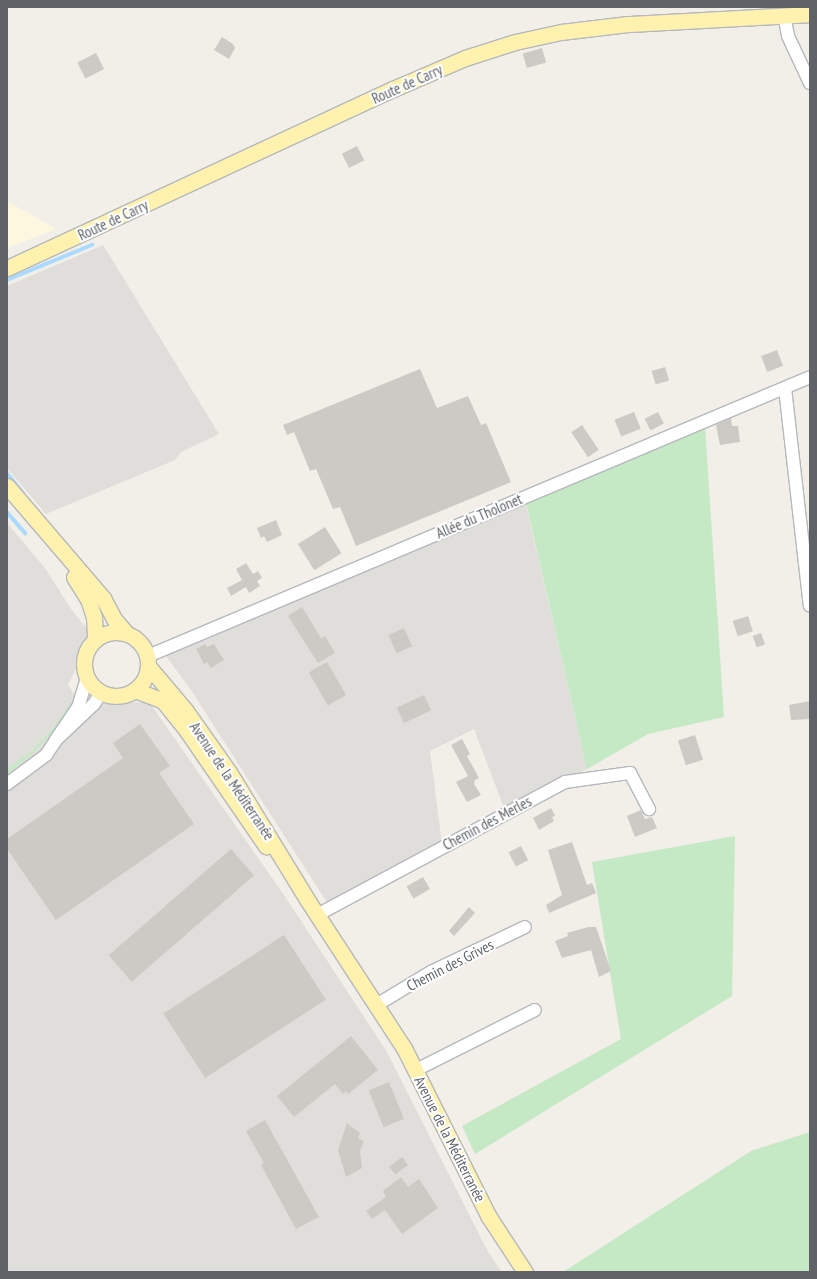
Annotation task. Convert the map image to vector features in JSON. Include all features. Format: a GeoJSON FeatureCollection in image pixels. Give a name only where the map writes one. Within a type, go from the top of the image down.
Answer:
{"type":"FeatureCollection","features":[{"type":"Feature","properties":{"kind":"main road","name":"Route de Carry"},"geometry":{"type":"LineString","coordinates":[[7,268],[393,89],[472,56],[515,42],[561,32],[746,12],[784,15],[810,14]]}},
{"type":"Feature","properties":{"kind":"main road","name":"Route de Carry"},"geometry":{"type":"LineString","coordinates":[[7,265],[33,257]]}},
{"type":"Feature","properties":{"kind":"main road"},"geometry":{"type":"LineString","coordinates":[[7,486],[103,598],[114,619],[126,633],[136,638],[148,661],[146,677],[135,690],[122,696],[102,693],[87,678],[84,657],[95,639],[105,633],[126,633]]}},
{"type":"Feature","properties":{"kind":"main road"},"geometry":{"type":"LineString","coordinates":[[7,498],[82,586],[94,618],[95,639]]}},
{"type":"Feature","properties":{"kind":"main road","name":"Avenue de la Méditerranée"},"geometry":{"type":"LineString","coordinates":[[148,661],[186,711],[229,772],[308,901],[416,1070],[490,1217],[525,1272]]}},
{"type":"Feature","properties":{"kind":"main road","name":"Avenue de la Méditerranée"},"geometry":{"type":"LineString","coordinates":[[135,690],[162,701],[174,714],[248,823],[308,901]]}},
{"type":"Feature","properties":{"kind":"main road","name":"Avenue de la Méditerranée"},"geometry":{"type":"LineString","coordinates":[[375,1006],[456,1174],[514,1272]]}},
{"type":"Feature","properties":{"kind":"street"},"geometry":{"type":"LineString","coordinates":[[784,15],[788,36],[810,83]]}},
{"type":"Feature","properties":{"kind":"street","name":"Allée du Tholonet"},"geometry":{"type":"LineString","coordinates":[[148,661],[810,377]]}},
{"type":"Feature","properties":{"kind":"street"},"geometry":{"type":"LineString","coordinates":[[785,388],[810,606]]}},
{"type":"Feature","properties":{"kind":"street"},"geometry":{"type":"LineString","coordinates":[[7,784],[46,755],[78,707],[87,678]]}},
{"type":"Feature","properties":{"kind":"street"},"geometry":{"type":"LineString","coordinates":[[56,740],[92,706],[102,693]]}},
{"type":"Feature","properties":{"kind":"street","name":"Chemin des Merles"},"geometry":{"type":"LineString","coordinates":[[317,915],[565,782],[630,773],[649,808]]}},
{"type":"Feature","properties":{"kind":"street","name":"Chemin des Grives"},"geometry":{"type":"LineString","coordinates":[[375,1006],[431,972],[525,927]]}},
{"type":"Feature","properties":{"kind":"street"},"geometry":{"type":"LineString","coordinates":[[416,1070],[535,1010]]}},
{"type":"Feature","properties":{"kind":"shaded area"},"geometry":{"type":"Polygon","coordinates":[[[7,201],[56,229],[7,248],[7,201]]]}},
{"type":"Feature","properties":{"kind":"shaded area"},"geometry":{"type":"Polygon","coordinates":[[[103,245],[219,434],[181,452],[175,460],[46,514],[7,468],[7,286],[103,245]]]}},
{"type":"Feature","properties":{"kind":"shaded area"},"geometry":{"type":"Polygon","coordinates":[[[524,497],[587,769],[504,808],[474,729],[430,751],[442,844],[328,904],[191,690],[163,652],[524,497]]]}},
{"type":"Feature","properties":{"kind":"shaded area"},"geometry":{"type":"Polygon","coordinates":[[[7,523],[45,568],[71,609],[92,635],[68,685],[73,693],[98,704],[149,702],[284,895],[387,1052],[488,1252],[502,1272],[7,1272],[7,523]]]}},
{"type":"Feature","properties":{"kind":"green space"},"geometry":{"type":"Polygon","coordinates":[[[705,427],[724,717],[648,734],[587,769],[526,503],[705,427]]]}},
{"type":"Feature","properties":{"kind":"green space"},"geometry":{"type":"Polygon","coordinates":[[[73,700],[76,701],[64,721],[33,753],[7,774],[7,769],[29,753],[51,731],[73,700]]]}},
{"type":"Feature","properties":{"kind":"green space"},"geometry":{"type":"Polygon","coordinates":[[[735,836],[732,996],[475,1154],[462,1126],[621,1039],[592,862],[735,836]]]}},
{"type":"Feature","properties":{"kind":"green space"},"geometry":{"type":"Polygon","coordinates":[[[810,1132],[810,1272],[563,1272],[751,1151],[810,1132]]]}},
{"type":"Feature","properties":{"kind":"building"},"geometry":{"type":"Polygon","coordinates":[[[222,37],[233,44],[235,48],[229,59],[214,50],[222,37]]]}},
{"type":"Feature","properties":{"kind":"building"},"geometry":{"type":"Polygon","coordinates":[[[542,48],[546,62],[527,68],[523,54],[542,48]]]}},
{"type":"Feature","properties":{"kind":"building"},"geometry":{"type":"Polygon","coordinates":[[[96,53],[104,69],[85,79],[77,63],[96,53]]]}},
{"type":"Feature","properties":{"kind":"building"},"geometry":{"type":"Polygon","coordinates":[[[357,146],[364,160],[349,168],[342,154],[357,146]]]}},
{"type":"Feature","properties":{"kind":"building"},"geometry":{"type":"Polygon","coordinates":[[[777,350],[783,366],[767,372],[761,356],[777,350]]]}},
{"type":"Feature","properties":{"kind":"building"},"geometry":{"type":"Polygon","coordinates":[[[665,367],[669,380],[656,384],[652,371],[665,367]]]}},
{"type":"Feature","properties":{"kind":"building"},"geometry":{"type":"Polygon","coordinates":[[[420,369],[437,408],[468,396],[481,425],[486,423],[511,482],[356,546],[340,507],[333,509],[316,469],[310,471],[294,432],[287,435],[283,425],[420,369]]]}},
{"type":"Feature","properties":{"kind":"building"},"geometry":{"type":"Polygon","coordinates":[[[634,412],[641,429],[621,437],[615,420],[634,412]]]}},
{"type":"Feature","properties":{"kind":"building"},"geometry":{"type":"Polygon","coordinates":[[[658,412],[664,424],[651,430],[645,419],[658,412]]]}},
{"type":"Feature","properties":{"kind":"building"},"geometry":{"type":"Polygon","coordinates":[[[731,418],[732,426],[738,426],[740,442],[720,445],[716,425],[731,418]]]}},
{"type":"Feature","properties":{"kind":"building"},"geometry":{"type":"Polygon","coordinates":[[[582,425],[599,450],[588,457],[571,432],[582,425]]]}},
{"type":"Feature","properties":{"kind":"building"},"geometry":{"type":"Polygon","coordinates":[[[276,520],[282,535],[267,542],[264,536],[261,538],[257,528],[276,520]]]}},
{"type":"Feature","properties":{"kind":"building"},"geometry":{"type":"Polygon","coordinates":[[[325,527],[341,553],[314,570],[298,544],[325,527]]]}},
{"type":"Feature","properties":{"kind":"building"},"geometry":{"type":"Polygon","coordinates":[[[246,563],[253,574],[258,571],[262,578],[257,581],[260,586],[249,593],[246,587],[231,596],[227,588],[242,580],[236,569],[246,563]]]}},
{"type":"Feature","properties":{"kind":"building"},"geometry":{"type":"Polygon","coordinates":[[[302,607],[321,638],[325,636],[335,653],[318,663],[288,616],[302,607]]]}},
{"type":"Feature","properties":{"kind":"building"},"geometry":{"type":"Polygon","coordinates":[[[748,616],[753,631],[738,636],[733,621],[748,616]]]}},
{"type":"Feature","properties":{"kind":"building"},"geometry":{"type":"Polygon","coordinates":[[[404,628],[412,646],[397,653],[388,635],[404,628]]]}},
{"type":"Feature","properties":{"kind":"building"},"geometry":{"type":"Polygon","coordinates":[[[761,633],[765,644],[757,647],[753,636],[761,633]]]}},
{"type":"Feature","properties":{"kind":"building"},"geometry":{"type":"Polygon","coordinates":[[[205,644],[207,647],[214,644],[224,660],[211,668],[207,662],[204,664],[196,649],[205,644]]]}},
{"type":"Feature","properties":{"kind":"building"},"geometry":{"type":"Polygon","coordinates":[[[327,662],[346,695],[328,705],[309,672],[327,662]]]}},
{"type":"Feature","properties":{"kind":"building"},"geometry":{"type":"Polygon","coordinates":[[[424,695],[431,710],[404,723],[397,708],[424,695]]]}},
{"type":"Feature","properties":{"kind":"building"},"geometry":{"type":"Polygon","coordinates":[[[810,701],[810,719],[791,720],[789,705],[810,701]]]}},
{"type":"Feature","properties":{"kind":"building"},"geometry":{"type":"Polygon","coordinates":[[[140,724],[170,766],[159,773],[194,824],[56,920],[7,849],[7,839],[123,758],[113,743],[140,724]]]}},
{"type":"Feature","properties":{"kind":"building"},"geometry":{"type":"Polygon","coordinates":[[[695,735],[703,760],[686,765],[678,741],[695,735]]]}},
{"type":"Feature","properties":{"kind":"building"},"geometry":{"type":"Polygon","coordinates":[[[462,739],[470,754],[467,756],[479,778],[475,780],[474,784],[481,795],[467,802],[456,782],[468,776],[451,745],[462,739]]]}},
{"type":"Feature","properties":{"kind":"building"},"geometry":{"type":"Polygon","coordinates":[[[551,808],[555,816],[552,817],[554,821],[539,830],[533,818],[551,808]]]}},
{"type":"Feature","properties":{"kind":"building"},"geometry":{"type":"Polygon","coordinates":[[[641,810],[645,819],[652,817],[657,828],[635,837],[627,816],[641,810]]]}},
{"type":"Feature","properties":{"kind":"building"},"geometry":{"type":"Polygon","coordinates":[[[572,842],[587,885],[592,883],[596,893],[549,913],[546,905],[562,895],[548,850],[572,842]]]}},
{"type":"Feature","properties":{"kind":"building"},"geometry":{"type":"Polygon","coordinates":[[[521,846],[528,860],[516,867],[509,852],[521,846]]]}},
{"type":"Feature","properties":{"kind":"building"},"geometry":{"type":"Polygon","coordinates":[[[231,849],[254,875],[132,982],[109,955],[231,849]]]}},
{"type":"Feature","properties":{"kind":"building"},"geometry":{"type":"Polygon","coordinates":[[[423,877],[430,889],[414,899],[407,886],[423,877]]]}},
{"type":"Feature","properties":{"kind":"building"},"geometry":{"type":"Polygon","coordinates":[[[469,907],[475,913],[454,936],[449,931],[469,907]]]}},
{"type":"Feature","properties":{"kind":"building"},"geometry":{"type":"Polygon","coordinates":[[[588,927],[596,927],[611,971],[599,977],[591,950],[562,958],[555,941],[568,936],[567,933],[588,927]]]}},
{"type":"Feature","properties":{"kind":"building"},"geometry":{"type":"Polygon","coordinates":[[[284,935],[326,1000],[205,1078],[163,1013],[284,935]]]}},
{"type":"Feature","properties":{"kind":"building"},"geometry":{"type":"Polygon","coordinates":[[[351,1036],[378,1070],[348,1094],[346,1091],[343,1094],[335,1084],[294,1117],[277,1096],[351,1036]]]}},
{"type":"Feature","properties":{"kind":"building"},"geometry":{"type":"Polygon","coordinates":[[[389,1082],[404,1119],[384,1127],[369,1090],[389,1082]]]}},
{"type":"Feature","properties":{"kind":"building"},"geometry":{"type":"Polygon","coordinates":[[[265,1120],[319,1217],[296,1229],[261,1165],[264,1163],[246,1131],[265,1120]]]}},
{"type":"Feature","properties":{"kind":"building"},"geometry":{"type":"Polygon","coordinates":[[[347,1123],[360,1133],[358,1138],[364,1141],[360,1151],[362,1168],[346,1177],[338,1150],[347,1123]]]}},
{"type":"Feature","properties":{"kind":"building"},"geometry":{"type":"Polygon","coordinates":[[[402,1157],[408,1165],[395,1175],[389,1167],[402,1157]]]}},
{"type":"Feature","properties":{"kind":"building"},"geometry":{"type":"Polygon","coordinates":[[[401,1177],[408,1187],[419,1179],[438,1208],[402,1234],[385,1210],[372,1219],[366,1211],[386,1197],[383,1191],[401,1177]]]}},
{"type":"Feature","properties":{"kind":"waterway"},"geometry":{"type":"LineString","coordinates":[[7,280],[92,245]]}},
{"type":"Feature","properties":{"kind":"waterway"},"geometry":{"type":"LineString","coordinates":[[7,473],[23,493]]}},
{"type":"Feature","properties":{"kind":"waterway"},"geometry":{"type":"LineString","coordinates":[[7,512],[25,533]]}}]}
